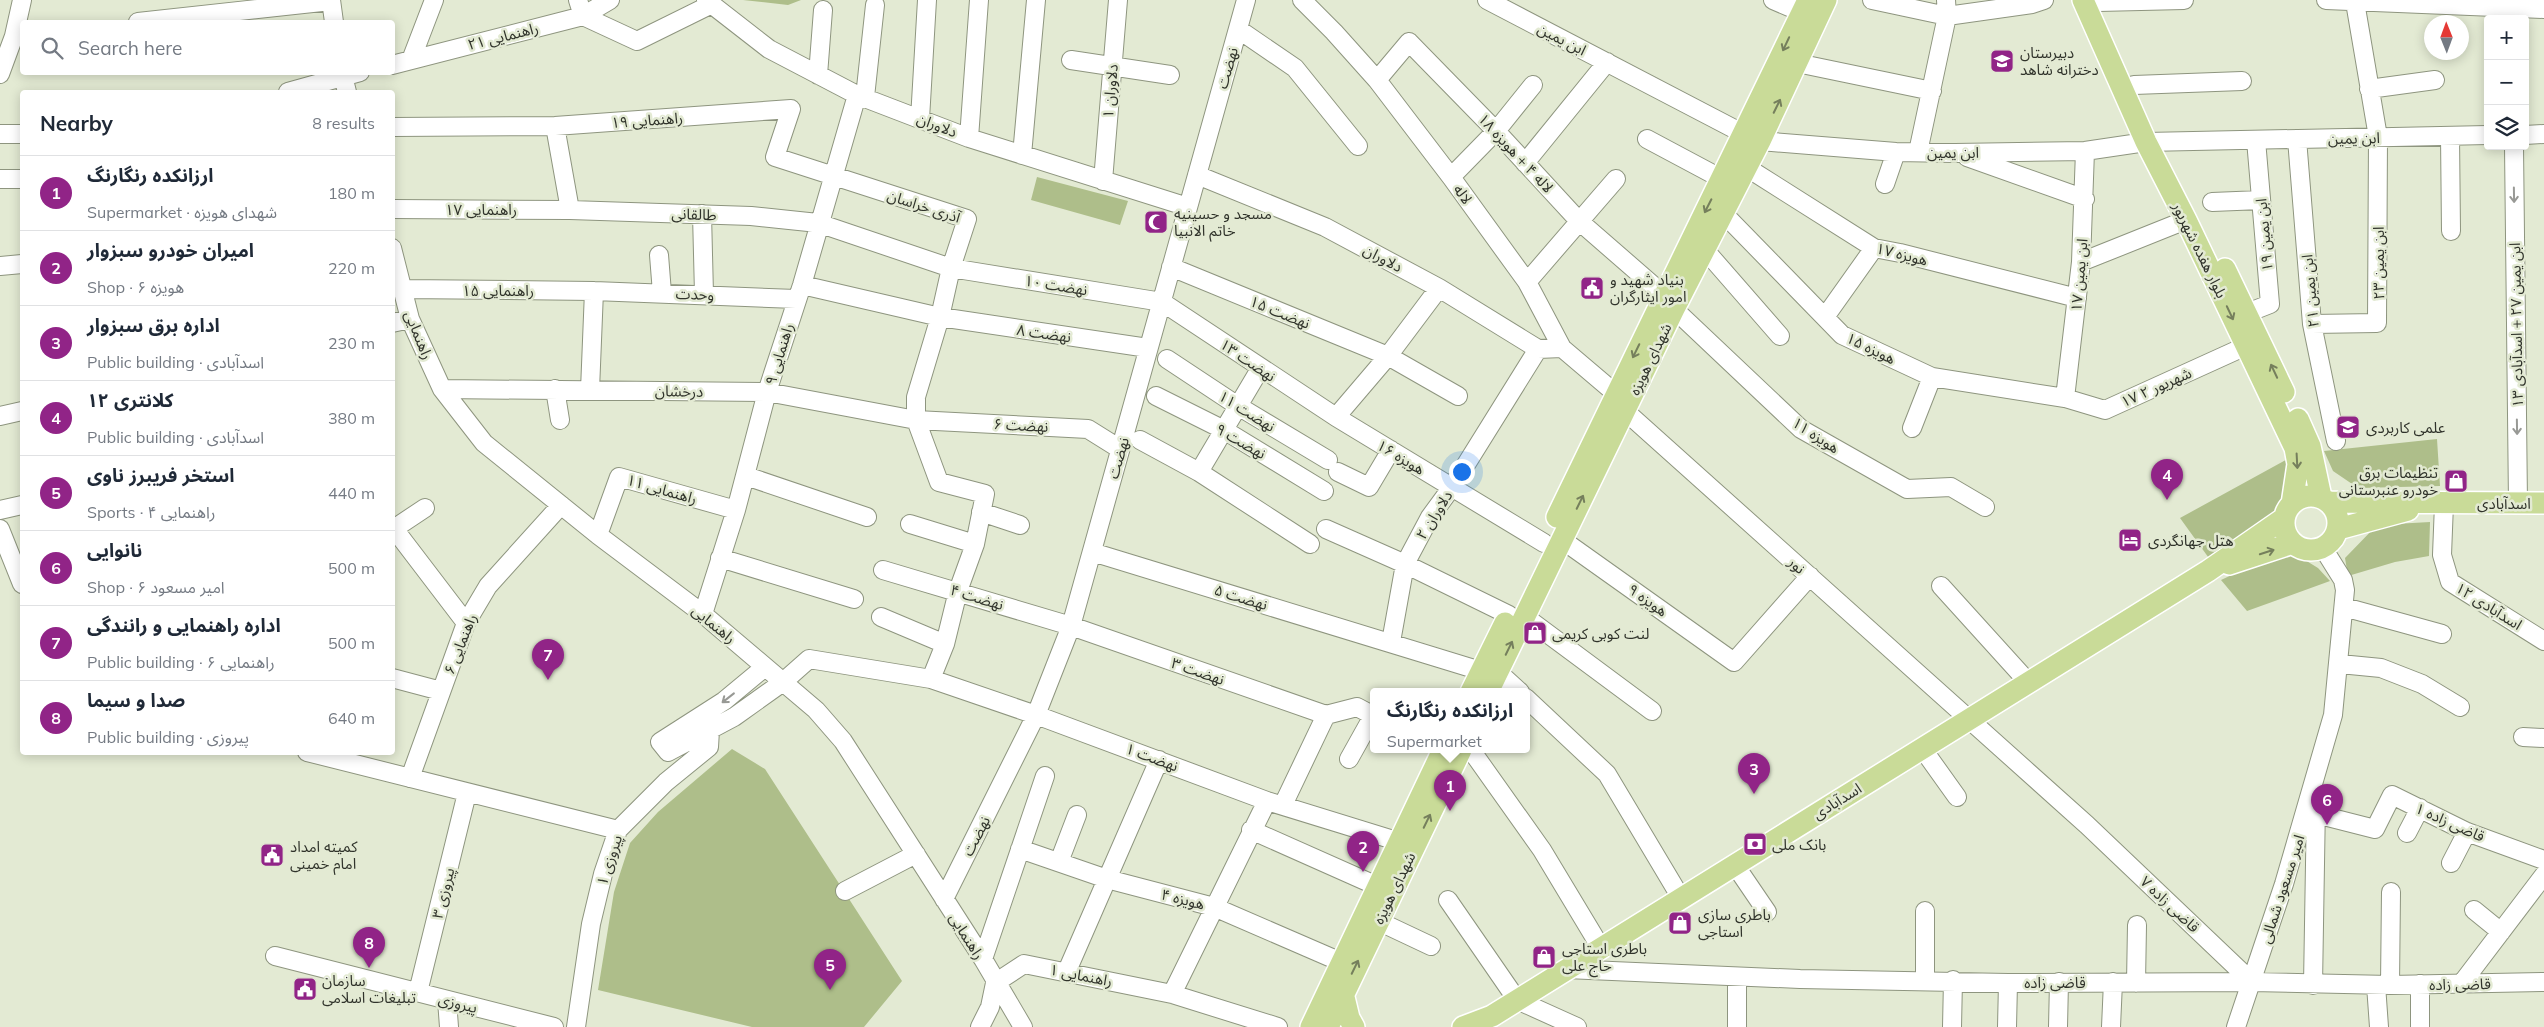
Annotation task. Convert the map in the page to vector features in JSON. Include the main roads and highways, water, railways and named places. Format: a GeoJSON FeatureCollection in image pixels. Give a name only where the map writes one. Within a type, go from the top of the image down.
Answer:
{"type":"FeatureCollection","features":[{"type":"Feature","properties":{"kind":"main road","name":"شهدای هویزه"},"geometry":{"type":"LineString","coordinates":[[1474,688],[1489,671],[1517,616],[1669,302],[1722,179],[1752,137],[1797,63],[1826,0]]}},
{"type":"Feature","properties":{"kind":"main road","name":"بلوار هفده شهریور"},"geometry":{"type":"LineString","coordinates":[[2093,1],[2134,85],[2153,142],[2247,313],[2310,446],[2325,500]]}},
{"type":"Feature","properties":{"kind":"main road","name":"بلوار هفده شهریور"},"geometry":{"type":"LineString","coordinates":[[2093,1],[2186,220],[2295,448],[2298,464],[2287,512]]}},
{"type":"Feature","properties":{"kind":"main road","name":"شهدای هویزه"},"geometry":{"type":"LineString","coordinates":[[1669,302],[1705,250],[1722,212],[1746,167],[1752,137],[1804,6]]}},
{"type":"Feature","properties":{"kind":"main road"},"geometry":{"type":"LineString","coordinates":[[2306,496],[2325,500],[2337,514],[2338,529],[2335,537],[2323,548],[2306,550],[2293,543],[2286,534],[2287,512],[2306,496]]}},
{"type":"Feature","properties":{"kind":"main road","name":"اسدآبادی"},"geometry":{"type":"LineString","coordinates":[[2325,500],[2544,503]]}},
{"type":"Feature","properties":{"kind":"main road","name":"اسدآبادی"},"geometry":{"type":"LineString","coordinates":[[2338,529],[2439,503]]}},
{"type":"Feature","properties":{"kind":"main road","name":"اسدآبادی"},"geometry":{"type":"LineString","coordinates":[[1463,1027],[1489,1021],[1517,1000],[2208,570],[2287,512]]}},
{"type":"Feature","properties":{"kind":"main road","name":"اسدآبادی"},"geometry":{"type":"LineString","coordinates":[[2208,570],[2293,543]]}},
{"type":"Feature","properties":{"kind":"main road","name":"شهدای هویزه"},"geometry":{"type":"LineString","coordinates":[[1488,688],[1489,671]]}},
{"type":"Feature","properties":{"kind":"main road","name":"شهدای هویزه"},"geometry":{"type":"LineString","coordinates":[[1311,1027],[1377,886],[1444,753]]}},
{"type":"Feature","properties":{"kind":"main road","name":"شهدای هویزه"},"geometry":{"type":"LineString","coordinates":[[1328,1027],[1378,921],[1445,753]]}},
{"type":"Feature","properties":{"kind":"main road"},"geometry":{"type":"LineString","coordinates":[[1343,993],[1349,1018],[1354,1027]]}},
{"type":"Feature","properties":{"kind":"place","name":"دبیرستان دخترانه شاهد"},"geometry":{"type":"Point","coordinates":[2002,61]}},
{"type":"Feature","properties":{"kind":"place","name":"مسجد و حسینیه خاتم الانبیا"},"geometry":{"type":"Point","coordinates":[1156,222]}},
{"type":"Feature","properties":{"kind":"place","name":"بنیاد شهید و امور ایثارگران"},"geometry":{"type":"Point","coordinates":[1592,288]}},
{"type":"Feature","properties":{"kind":"place","name":"علمی کاربردی"},"geometry":{"type":"Point","coordinates":[2348,427]}},
{"type":"Feature","properties":{"kind":"place","name":"تنظیمات برق خودرو عنبرستانی"},"geometry":{"type":"Point","coordinates":[2456,481]}},
{"type":"Feature","properties":{"kind":"place","name":"کلانتری ۱۲"},"geometry":{"type":"Point","coordinates":[2167,500]}},
{"type":"Feature","properties":{"kind":"place","name":"هتل جهانگردی"},"geometry":{"type":"Point","coordinates":[2130,540]}},
{"type":"Feature","properties":{"kind":"place","name":"لنت کوبی کریمی"},"geometry":{"type":"Point","coordinates":[1535,633]}},
{"type":"Feature","properties":{"kind":"place","name":"اداره راهنمایی و رانندگی"},"geometry":{"type":"Point","coordinates":[548,680]}},
{"type":"Feature","properties":{"kind":"place","name":"اداره برق سبزوار"},"geometry":{"type":"Point","coordinates":[1754,794]}},
{"type":"Feature","properties":{"kind":"place","name":"ارزانکده رنگارنگ"},"geometry":{"type":"Point","coordinates":[1450,811]}},
{"type":"Feature","properties":{"kind":"place","name":"نانوایی"},"geometry":{"type":"Point","coordinates":[2327,825]}},
{"type":"Feature","properties":{"kind":"place","name":"بانک ملی"},"geometry":{"type":"Point","coordinates":[1755,844]}},
{"type":"Feature","properties":{"kind":"place","name":"کمیته امداد امام خمینی"},"geometry":{"type":"Point","coordinates":[272,855]}},
{"type":"Feature","properties":{"kind":"place","name":"امیران خودرو سبزوار"},"geometry":{"type":"Point","coordinates":[1363,872]}},
{"type":"Feature","properties":{"kind":"place","name":"باطری سازی استاجی"},"geometry":{"type":"Point","coordinates":[1680,923]}},
{"type":"Feature","properties":{"kind":"place","name":"باطری استاجی حاج علی"},"geometry":{"type":"Point","coordinates":[1544,957]}},
{"type":"Feature","properties":{"kind":"place","name":"صدا و سیما"},"geometry":{"type":"Point","coordinates":[369,968]}},
{"type":"Feature","properties":{"kind":"place","name":"سازمان تبلیغات اسلامی"},"geometry":{"type":"Point","coordinates":[305,989]}},
{"type":"Feature","properties":{"kind":"place","name":"استخر فریبرز ناوی"},"geometry":{"type":"Point","coordinates":[830,990]}}]}
